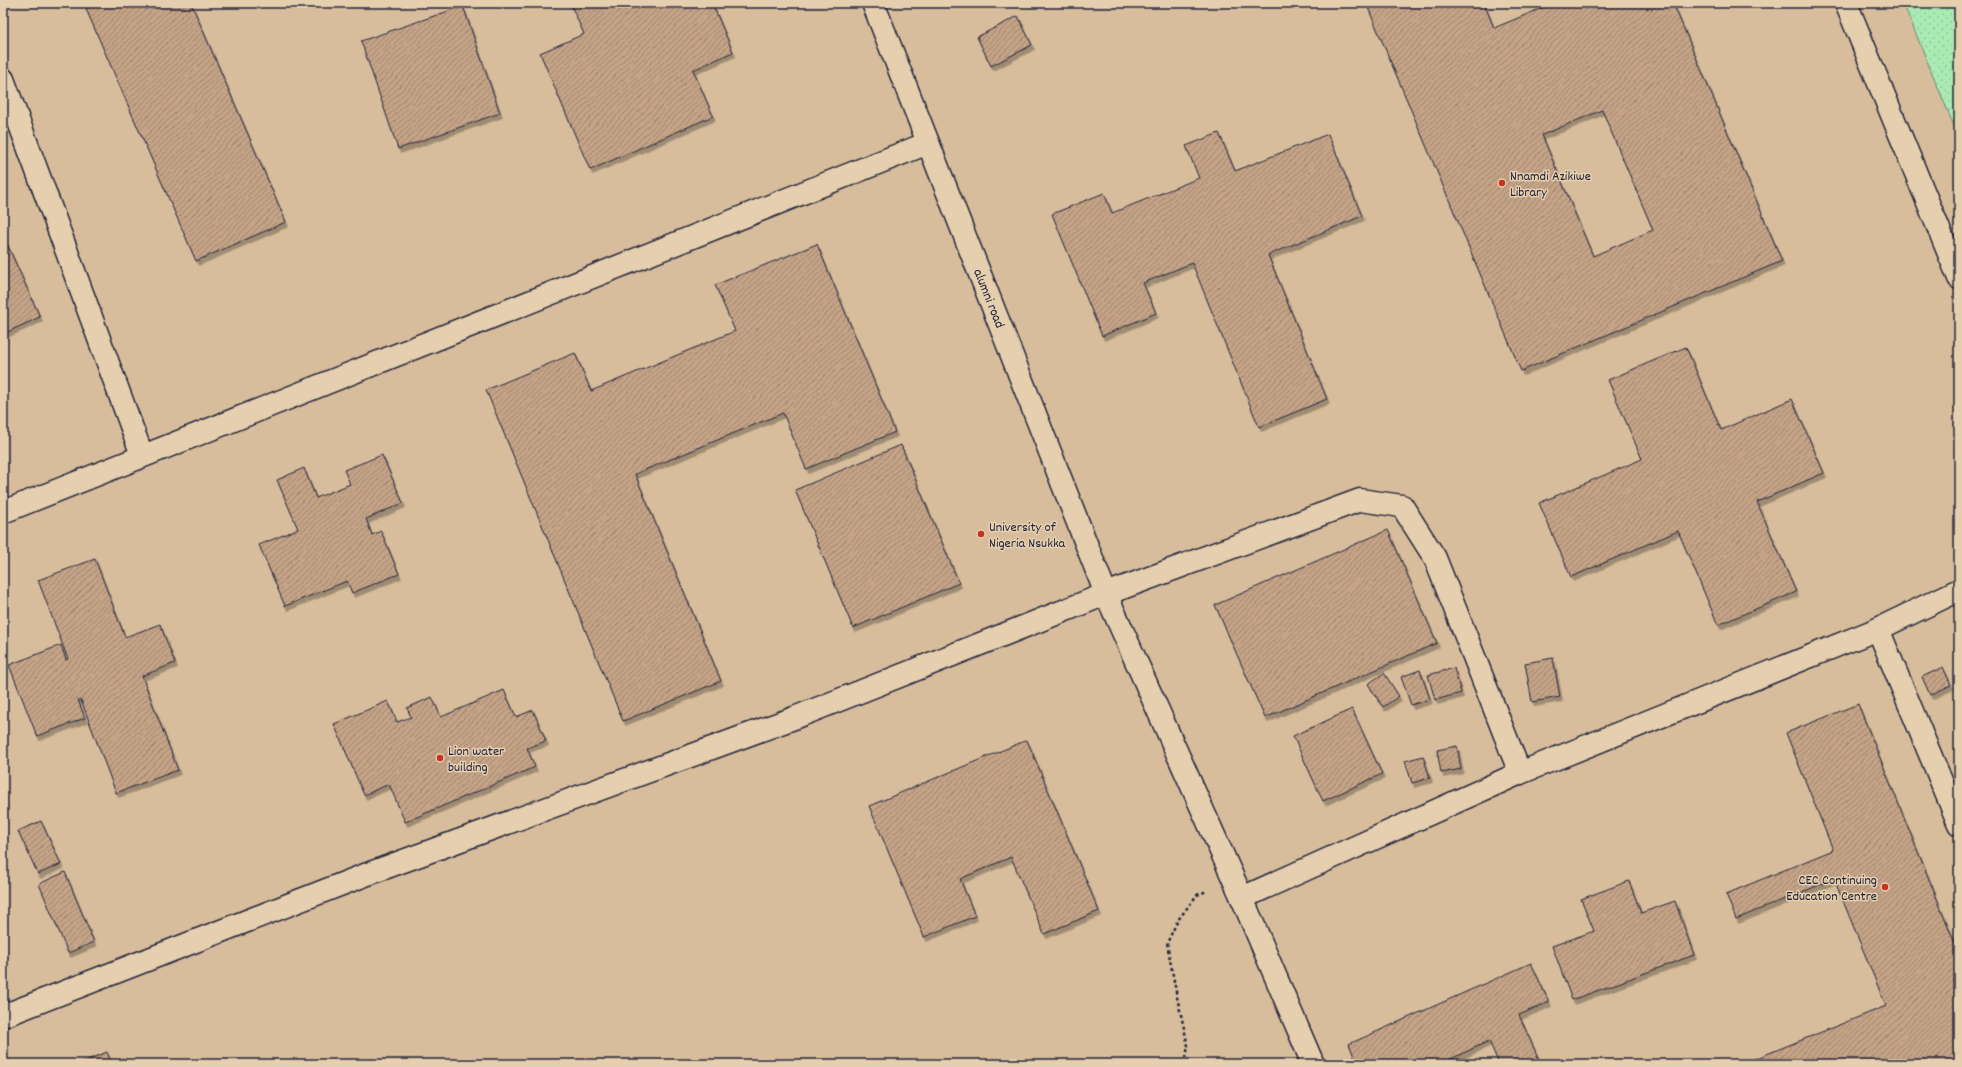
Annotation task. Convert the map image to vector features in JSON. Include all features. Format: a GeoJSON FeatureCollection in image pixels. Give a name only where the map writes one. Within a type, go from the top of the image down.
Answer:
{"type":"FeatureCollection","features":[{"type":"Feature","properties":{"kind":"street","name":"alumni road"},"geometry":{"type":"LineString","coordinates":[[873,3],[1106,594],[1238,889],[1313,1064]]}},
{"type":"Feature","properties":{"kind":"street"},"geometry":{"type":"LineString","coordinates":[[1846,3],[1959,278]]}},
{"type":"Feature","properties":{"kind":"street"},"geometry":{"type":"LineString","coordinates":[[3,79],[142,455]]}},
{"type":"Feature","properties":{"kind":"street"},"geometry":{"type":"LineString","coordinates":[[3,512],[142,455],[928,143]]}},
{"type":"Feature","properties":{"kind":"street"},"geometry":{"type":"LineString","coordinates":[[3,1016],[365,875],[794,718],[1106,594],[1360,500],[1402,506],[1435,558],[1520,773]]}},
{"type":"Feature","properties":{"kind":"street"},"geometry":{"type":"LineString","coordinates":[[1238,889],[1520,773],[1878,629],[1959,590]]}},
{"type":"Feature","properties":{"kind":"street"},"geometry":{"type":"LineString","coordinates":[[1878,629],[1959,824]]}},
{"type":"Feature","properties":{"kind":"path"},"geometry":{"type":"LineString","coordinates":[[1185,1064],[1188,1046],[1167,943],[1178,920],[1197,895],[1238,889]]}},
{"type":"Feature","properties":{"kind":"shaded area","name":"University of Nigeria Nsukka"},"geometry":{"type":"Polygon","coordinates":[[[3,3],[1959,3],[1959,1064],[3,1064],[3,3]]]}},
{"type":"Feature","properties":{"kind":"green space"},"geometry":{"type":"Polygon","coordinates":[[[1903,3],[1959,3],[1959,138],[1903,3]]]}},
{"type":"Feature","properties":{"kind":"building"},"geometry":{"type":"Polygon","coordinates":[[[99,3],[191,3],[286,222],[196,261],[86,9],[99,3]]]}},
{"type":"Feature","properties":{"kind":"building"},"geometry":{"type":"Polygon","coordinates":[[[570,3],[712,3],[733,52],[693,70],[713,116],[590,170],[540,53],[584,34],[570,3]]]}},
{"type":"Feature","properties":{"kind":"building","name":"Nnamdi Azikiwe Library"},"geometry":{"type":"Polygon","coordinates":[[[1366,3],[1484,3],[1494,28],[1554,3],[1673,3],[1782,261],[1521,371],[1366,3]],[[1602,110],[1542,135],[1593,256],[1653,230],[1602,110]]]}},
{"type":"Feature","properties":{"kind":"building"},"geometry":{"type":"Polygon","coordinates":[[[463,6],[500,113],[398,149],[361,41],[463,6]]]}},
{"type":"Feature","properties":{"kind":"building"},"geometry":{"type":"Polygon","coordinates":[[[1018,16],[1032,45],[991,66],[977,37],[1018,16]]]}},
{"type":"Feature","properties":{"kind":"building"},"geometry":{"type":"Polygon","coordinates":[[[1219,133],[1235,171],[1328,134],[1362,216],[1268,255],[1327,399],[1259,427],[1192,263],[1143,283],[1156,313],[1102,336],[1052,214],[1104,193],[1112,213],[1199,178],[1186,146],[1219,133]]]}},
{"type":"Feature","properties":{"kind":"building"},"geometry":{"type":"Polygon","coordinates":[[[3,235],[40,317],[3,334],[3,235]]]}},
{"type":"Feature","properties":{"kind":"building"},"geometry":{"type":"Polygon","coordinates":[[[817,244],[895,432],[806,469],[783,413],[635,474],[721,681],[623,721],[486,390],[575,353],[591,391],[735,331],[715,285],[817,244]]]}},
{"type":"Feature","properties":{"kind":"building"},"geometry":{"type":"Polygon","coordinates":[[[1686,347],[1721,430],[1792,399],[1824,473],[1757,502],[1796,592],[1718,625],[1678,531],[1571,577],[1539,503],[1642,459],[1608,380],[1686,347]]]}},
{"type":"Feature","properties":{"kind":"building"},"geometry":{"type":"Polygon","coordinates":[[[901,445],[959,583],[853,628],[795,490],[901,445]]]}},
{"type":"Feature","properties":{"kind":"building"},"geometry":{"type":"Polygon","coordinates":[[[382,455],[403,503],[366,519],[372,535],[381,531],[399,574],[352,593],[347,581],[285,606],[259,545],[298,529],[277,480],[304,468],[316,498],[350,484],[344,470],[382,455]]]}},
{"type":"Feature","properties":{"kind":"building"},"geometry":{"type":"Polygon","coordinates":[[[1388,530],[1437,643],[1265,718],[1215,605],[1388,530]]]}},
{"type":"Feature","properties":{"kind":"building"},"geometry":{"type":"Polygon","coordinates":[[[95,559],[125,637],[160,624],[175,663],[142,676],[178,770],[116,793],[81,700],[78,700],[85,718],[37,736],[9,665],[61,645],[66,660],[68,659],[38,580],[95,559]]]}},
{"type":"Feature","properties":{"kind":"building"},"geometry":{"type":"Polygon","coordinates":[[[1553,658],[1560,697],[1532,702],[1525,663],[1553,658]]]}},
{"type":"Feature","properties":{"kind":"building"},"geometry":{"type":"Polygon","coordinates":[[[1943,667],[1951,685],[1930,695],[1922,677],[1943,667]]]}},
{"type":"Feature","properties":{"kind":"building"},"geometry":{"type":"Polygon","coordinates":[[[1454,668],[1461,693],[1435,700],[1428,675],[1454,668]]]}},
{"type":"Feature","properties":{"kind":"building"},"geometry":{"type":"Polygon","coordinates":[[[1420,670],[1430,699],[1411,705],[1401,677],[1420,670]]]}},
{"type":"Feature","properties":{"kind":"building"},"geometry":{"type":"Polygon","coordinates":[[[1384,673],[1399,696],[1383,707],[1368,684],[1384,673]]]}},
{"type":"Feature","properties":{"kind":"building","name":"Lion water building"},"geometry":{"type":"Polygon","coordinates":[[[504,690],[516,717],[533,710],[546,741],[527,748],[535,767],[405,822],[389,784],[364,795],[334,724],[388,701],[397,722],[411,717],[407,708],[432,697],[441,717],[504,690]]]}},
{"type":"Feature","properties":{"kind":"building","name":"CEC Continuing Education Centre"},"geometry":{"type":"Polygon","coordinates":[[[1858,704],[1959,953],[1959,1064],[1742,1064],[1886,1006],[1834,879],[1736,919],[1726,894],[1833,850],[1786,733],[1858,704]]]}},
{"type":"Feature","properties":{"kind":"building"},"geometry":{"type":"Polygon","coordinates":[[[1352,709],[1382,774],[1323,801],[1293,736],[1352,709]]]}},
{"type":"Feature","properties":{"kind":"building"},"geometry":{"type":"Polygon","coordinates":[[[1027,740],[1099,911],[1044,934],[1011,857],[960,879],[975,916],[924,937],[869,806],[1027,740]]]}},
{"type":"Feature","properties":{"kind":"building"},"geometry":{"type":"Polygon","coordinates":[[[1457,746],[1461,769],[1441,773],[1437,750],[1457,746]]]}},
{"type":"Feature","properties":{"kind":"building"},"geometry":{"type":"Polygon","coordinates":[[[1423,756],[1430,778],[1412,783],[1405,761],[1423,756]]]}},
{"type":"Feature","properties":{"kind":"building"},"geometry":{"type":"Polygon","coordinates":[[[41,821],[61,864],[38,874],[18,831],[41,821]]]}},
{"type":"Feature","properties":{"kind":"building"},"geometry":{"type":"Polygon","coordinates":[[[65,872],[94,942],[68,953],[39,884],[65,872]]]}},
{"type":"Feature","properties":{"kind":"building"},"geometry":{"type":"Polygon","coordinates":[[[1629,881],[1641,913],[1675,901],[1694,955],[1572,1000],[1552,946],[1594,931],[1581,899],[1629,881]]]}},
{"type":"Feature","properties":{"kind":"building"},"geometry":{"type":"Polygon","coordinates":[[[1531,963],[1549,1002],[1519,1015],[1541,1064],[1499,1064],[1489,1041],[1444,1062],[1445,1064],[1357,1064],[1349,1044],[1531,963]]]}},
{"type":"Feature","properties":{"kind":"building"},"geometry":{"type":"Polygon","coordinates":[[[107,1052],[112,1064],[78,1064],[107,1052]]]}},
{"type":"Feature","properties":{"kind":"place","name":"Nnamdi Azikiwe Library"},"geometry":{"type":"Point","coordinates":[1502,183]}},
{"type":"Feature","properties":{"kind":"place","name":"University of Nigeria Nsukka"},"geometry":{"type":"Point","coordinates":[981,534]}},
{"type":"Feature","properties":{"kind":"place","name":"Lion water building"},"geometry":{"type":"Point","coordinates":[440,758]}},
{"type":"Feature","properties":{"kind":"place","name":"CEC Continuing Education Centre"},"geometry":{"type":"Point","coordinates":[1885,887]}}]}
